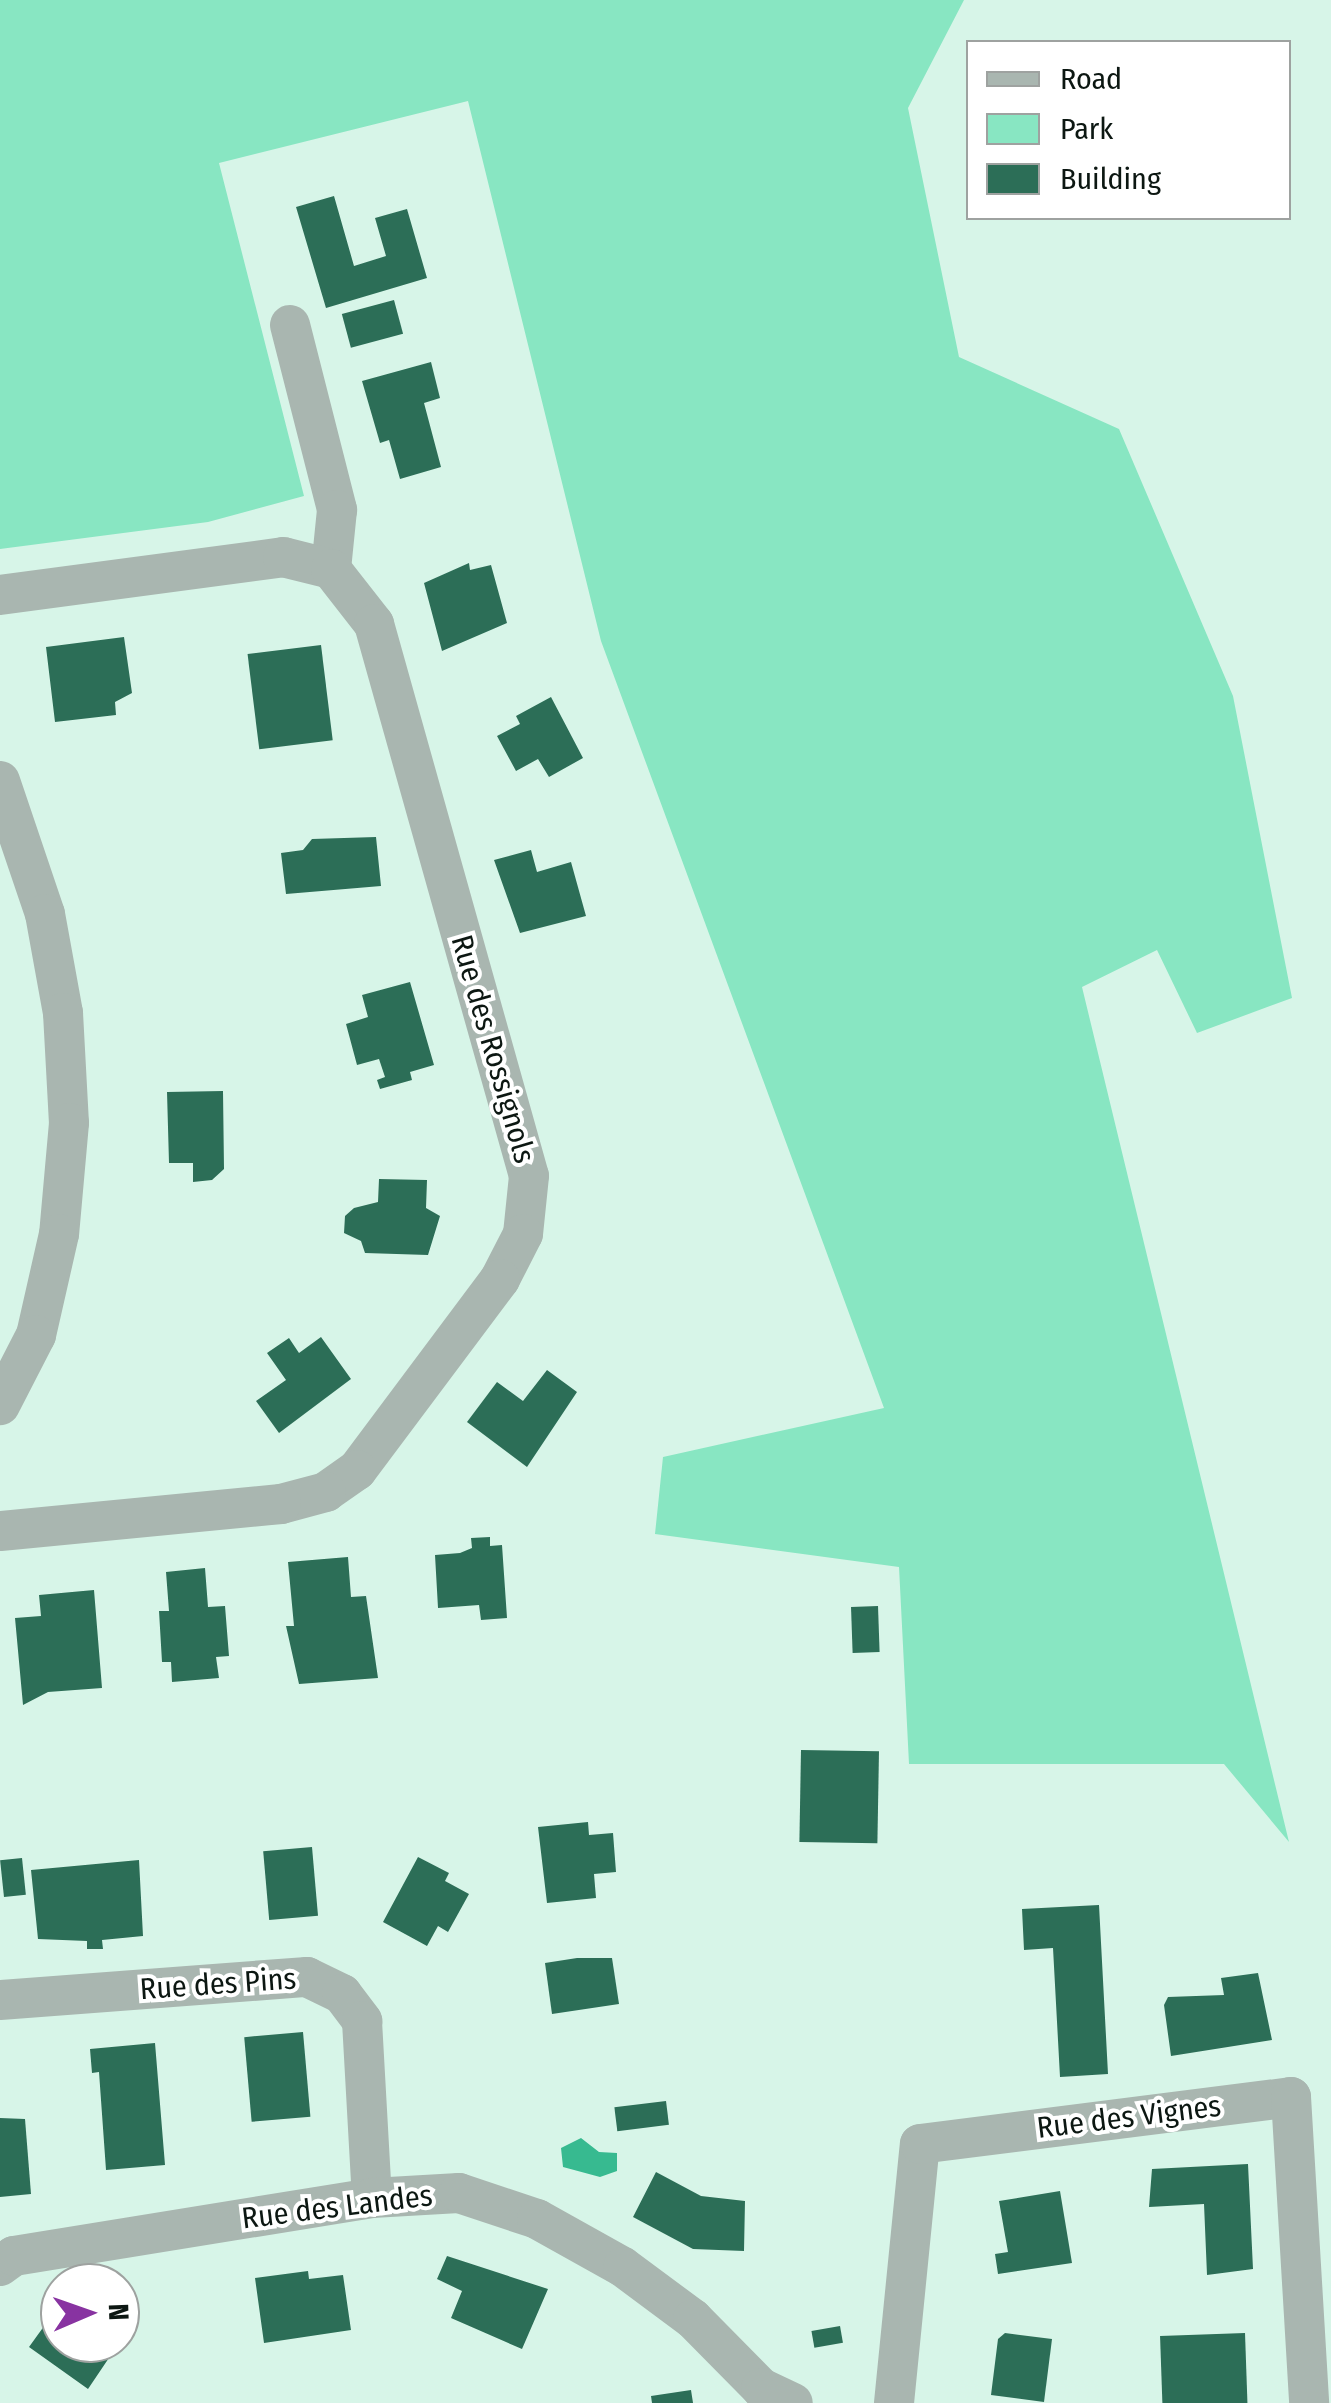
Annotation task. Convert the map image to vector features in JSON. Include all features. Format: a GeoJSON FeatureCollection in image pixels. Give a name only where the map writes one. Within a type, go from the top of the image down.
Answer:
{"type":"FeatureCollection","features":[{"type":"Feature","properties":{"kind":"street"},"geometry":{"type":"LineString","coordinates":[[0,595],[283,556],[330,569],[336,510],[290,324]]}},
{"type":"Feature","properties":{"kind":"street","name":"Rue des Rossignols"},"geometry":{"type":"LineString","coordinates":[[0,1531],[281,1504],[326,1492],[357,1470],[500,1279],[523,1234],[529,1176],[374,624],[330,569]]}},
{"type":"Feature","properties":{"kind":"street"},"geometry":{"type":"LineString","coordinates":[[0,781],[11,850],[45,914],[63,1013],[69,1123],[59,1234],[36,1335],[0,1405]]}},
{"type":"Feature","properties":{"kind":"street","name":"Rue des Pins"},"geometry":{"type":"LineString","coordinates":[[0,2000],[307,1976],[342,1994],[362,2021],[372,2198]]}},
{"type":"Feature","properties":{"kind":"street","name":"Rue des Vignes"},"geometry":{"type":"LineString","coordinates":[[894,2403],[920,2144],[1291,2097],[1309,2403]]}},
{"type":"Feature","properties":{"kind":"street","name":"Rue des Landes"},"geometry":{"type":"LineString","coordinates":[[0,2266],[14,2256],[372,2198],[459,2193],[537,2218],[623,2266],[693,2318],[761,2388],[794,2403]]}},
{"type":"Feature","properties":{"kind":"green space"},"geometry":{"type":"Polygon","coordinates":[[[0,0],[964,0],[908,108],[959,357],[1119,429],[1233,696],[1292,998],[1197,1033],[1157,950],[1082,987],[1289,1842],[1224,1764],[909,1764],[899,1567],[655,1534],[663,1457],[884,1408],[601,641],[468,101],[219,163],[304,496],[208,522],[0,549],[0,0]]]}},
{"type":"Feature","properties":{"kind":"shaded area"},"geometry":{"type":"Polygon","coordinates":[[[581,2138],[599,2152],[617,2153],[617,2171],[600,2177],[563,2167],[561,2148],[581,2138]]]}},
{"type":"Feature","properties":{"kind":"building"},"geometry":{"type":"Polygon","coordinates":[[[334,196],[354,266],[386,256],[375,218],[407,209],[427,278],[326,308],[296,207],[334,196]]]}},
{"type":"Feature","properties":{"kind":"building"},"geometry":{"type":"Polygon","coordinates":[[[394,300],[403,334],[351,348],[342,314],[394,300]]]}},
{"type":"Feature","properties":{"kind":"building"},"geometry":{"type":"Polygon","coordinates":[[[431,362],[440,398],[424,403],[441,467],[400,479],[389,440],[380,443],[362,381],[431,362]]]}},
{"type":"Feature","properties":{"kind":"building"},"geometry":{"type":"Polygon","coordinates":[[[469,563],[470,570],[491,565],[507,623],[442,651],[424,583],[469,563]]]}},
{"type":"Feature","properties":{"kind":"building"},"geometry":{"type":"Polygon","coordinates":[[[124,637],[132,693],[115,702],[116,715],[55,722],[46,647],[124,637]]]}},
{"type":"Feature","properties":{"kind":"building"},"geometry":{"type":"Polygon","coordinates":[[[321,645],[333,740],[259,749],[248,654],[321,645]]]}},
{"type":"Feature","properties":{"kind":"building"},"geometry":{"type":"Polygon","coordinates":[[[551,697],[583,758],[549,777],[538,759],[516,771],[497,736],[520,724],[516,716],[551,697]]]}},
{"type":"Feature","properties":{"kind":"building"},"geometry":{"type":"Polygon","coordinates":[[[376,837],[381,886],[286,894],[281,853],[303,850],[312,839],[376,837]]]}},
{"type":"Feature","properties":{"kind":"building"},"geometry":{"type":"Polygon","coordinates":[[[531,850],[537,872],[571,862],[586,916],[520,933],[494,860],[531,850]]]}},
{"type":"Feature","properties":{"kind":"building"},"geometry":{"type":"Polygon","coordinates":[[[410,982],[434,1065],[410,1072],[412,1080],[380,1089],[377,1080],[385,1077],[379,1059],[357,1065],[346,1024],[368,1017],[362,995],[410,982]]]}},
{"type":"Feature","properties":{"kind":"building"},"geometry":{"type":"Polygon","coordinates":[[[223,1091],[224,1169],[212,1180],[193,1182],[193,1163],[169,1163],[167,1092],[223,1091]]]}},
{"type":"Feature","properties":{"kind":"building"},"geometry":{"type":"Polygon","coordinates":[[[379,1179],[427,1180],[426,1208],[440,1216],[428,1255],[365,1253],[361,1241],[344,1233],[345,1216],[354,1208],[378,1202],[379,1179]]]}},
{"type":"Feature","properties":{"kind":"building"},"geometry":{"type":"Polygon","coordinates":[[[321,1337],[351,1379],[279,1433],[256,1401],[286,1380],[267,1353],[289,1338],[299,1353],[321,1337]]]}},
{"type":"Feature","properties":{"kind":"building"},"geometry":{"type":"Polygon","coordinates":[[[547,1370],[577,1392],[527,1467],[467,1422],[497,1382],[523,1401],[547,1370]]]}},
{"type":"Feature","properties":{"kind":"building"},"geometry":{"type":"Polygon","coordinates":[[[490,1537],[490,1546],[502,1545],[507,1618],[481,1620],[479,1605],[438,1608],[435,1555],[460,1553],[472,1548],[471,1538],[490,1537]]]}},
{"type":"Feature","properties":{"kind":"building"},"geometry":{"type":"Polygon","coordinates":[[[348,1557],[351,1597],[366,1596],[378,1678],[299,1684],[286,1626],[294,1626],[288,1562],[348,1557]]]}},
{"type":"Feature","properties":{"kind":"building"},"geometry":{"type":"Polygon","coordinates":[[[205,1568],[208,1607],[225,1606],[229,1656],[216,1657],[219,1678],[172,1682],[171,1662],[162,1662],[159,1611],[169,1611],[166,1572],[205,1568]]]}},
{"type":"Feature","properties":{"kind":"building"},"geometry":{"type":"Polygon","coordinates":[[[94,1590],[102,1688],[48,1692],[23,1705],[15,1618],[41,1616],[39,1595],[94,1590]]]}},
{"type":"Feature","properties":{"kind":"building"},"geometry":{"type":"Polygon","coordinates":[[[878,1606],[880,1652],[853,1653],[851,1607],[878,1606]]]}},
{"type":"Feature","properties":{"kind":"building"},"geometry":{"type":"Polygon","coordinates":[[[801,1750],[879,1751],[877,1843],[799,1842],[801,1750]]]}},
{"type":"Feature","properties":{"kind":"building"},"geometry":{"type":"Polygon","coordinates":[[[588,1822],[589,1835],[613,1833],[616,1872],[594,1874],[596,1898],[547,1903],[538,1827],[588,1822]]]}},
{"type":"Feature","properties":{"kind":"building"},"geometry":{"type":"Polygon","coordinates":[[[312,1847],[318,1916],[269,1920],[263,1851],[312,1847]]]}},
{"type":"Feature","properties":{"kind":"building"},"geometry":{"type":"Polygon","coordinates":[[[418,1857],[449,1873],[445,1881],[469,1894],[448,1932],[438,1926],[427,1946],[383,1922],[418,1857]]]}},
{"type":"Feature","properties":{"kind":"building"},"geometry":{"type":"Polygon","coordinates":[[[22,1858],[26,1895],[4,1897],[0,1860],[22,1858]]]}},
{"type":"Feature","properties":{"kind":"building"},"geometry":{"type":"Polygon","coordinates":[[[139,1860],[143,1936],[102,1940],[103,1949],[87,1949],[87,1941],[38,1939],[31,1870],[139,1860]]]}},
{"type":"Feature","properties":{"kind":"building"},"geometry":{"type":"Polygon","coordinates":[[[1099,1905],[1108,2074],[1060,2077],[1053,1948],[1024,1950],[1022,1909],[1099,1905]]]}},
{"type":"Feature","properties":{"kind":"building"},"geometry":{"type":"Polygon","coordinates":[[[612,1958],[619,2004],[552,2014],[545,1963],[612,1958]]]}},
{"type":"Feature","properties":{"kind":"building"},"geometry":{"type":"Polygon","coordinates":[[[1258,1973],[1272,2040],[1171,2056],[1164,2005],[1168,1997],[1224,1995],[1221,1978],[1258,1973]]]}},
{"type":"Feature","properties":{"kind":"building"},"geometry":{"type":"Polygon","coordinates":[[[303,2032],[310,2117],[252,2122],[244,2037],[303,2032]]]}},
{"type":"Feature","properties":{"kind":"building"},"geometry":{"type":"Polygon","coordinates":[[[155,2043],[165,2165],[106,2170],[99,2072],[92,2073],[90,2049],[155,2043]]]}},
{"type":"Feature","properties":{"kind":"building"},"geometry":{"type":"Polygon","coordinates":[[[666,2101],[669,2125],[617,2131],[614,2107],[666,2101]]]}},
{"type":"Feature","properties":{"kind":"building"},"geometry":{"type":"Polygon","coordinates":[[[0,2118],[25,2119],[31,2194],[0,2197],[0,2118]]]}},
{"type":"Feature","properties":{"kind":"building"},"geometry":{"type":"Polygon","coordinates":[[[1248,2164],[1253,2269],[1207,2275],[1204,2204],[1149,2207],[1152,2169],[1248,2164]]]}},
{"type":"Feature","properties":{"kind":"building"},"geometry":{"type":"Polygon","coordinates":[[[656,2172],[701,2196],[745,2201],[744,2251],[693,2249],[633,2217],[656,2172]]]}},
{"type":"Feature","properties":{"kind":"building"},"geometry":{"type":"Polygon","coordinates":[[[1060,2191],[1072,2263],[998,2274],[995,2254],[1008,2252],[999,2201],[1060,2191]]]}},
{"type":"Feature","properties":{"kind":"building"},"geometry":{"type":"Polygon","coordinates":[[[447,2256],[548,2289],[522,2349],[451,2318],[462,2291],[437,2279],[447,2256]]]}},
{"type":"Feature","properties":{"kind":"building"},"geometry":{"type":"Polygon","coordinates":[[[308,2271],[309,2279],[343,2275],[351,2330],[264,2343],[255,2278],[308,2271]]]}},
{"type":"Feature","properties":{"kind":"building"},"geometry":{"type":"Polygon","coordinates":[[[840,2326],[843,2343],[814,2348],[811,2331],[840,2326]]]}},
{"type":"Feature","properties":{"kind":"building"},"geometry":{"type":"Polygon","coordinates":[[[40,2332],[40,2355],[29,2347],[40,2332]]]}},
{"type":"Feature","properties":{"kind":"building"},"geometry":{"type":"Polygon","coordinates":[[[1005,2333],[1052,2339],[1044,2402],[991,2395],[998,2339],[1005,2333]]]}},
{"type":"Feature","properties":{"kind":"building"},"geometry":{"type":"Polygon","coordinates":[[[1245,2333],[1247,2403],[1162,2403],[1160,2336],[1245,2333]]]}},
{"type":"Feature","properties":{"kind":"building"},"geometry":{"type":"Polygon","coordinates":[[[51,2363],[106,2363],[88,2389],[51,2363]]]}},
{"type":"Feature","properties":{"kind":"building"},"geometry":{"type":"Polygon","coordinates":[[[691,2390],[693,2403],[652,2403],[651,2396],[691,2390]]]}}]}
